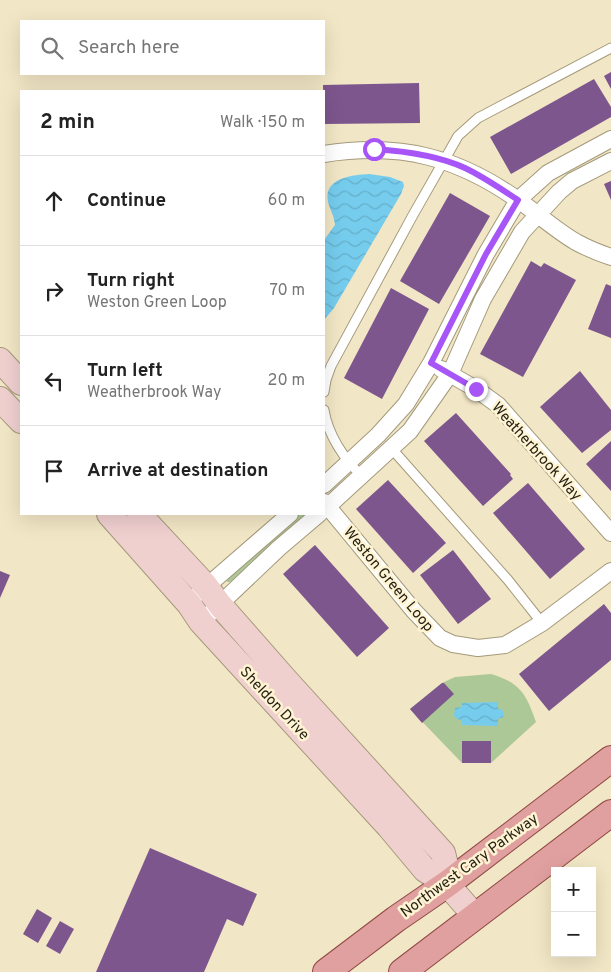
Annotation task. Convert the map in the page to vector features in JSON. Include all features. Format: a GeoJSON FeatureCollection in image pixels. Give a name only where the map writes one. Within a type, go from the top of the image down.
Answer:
{"type":"FeatureCollection","features":[{"type":"Feature","properties":{"kind":"main road","name":"Northwest Cary Parkway"},"geometry":{"type":"LineString","coordinates":[[326,972],[396,919],[447,884],[611,759]]}},
{"type":"Feature","properties":{"kind":"main road"},"geometry":{"type":"LineString","coordinates":[[402,972],[611,814]]}},
{"type":"Feature","properties":{"kind":"street"},"geometry":{"type":"LineString","coordinates":[[325,484],[378,435],[406,404],[431,363],[486,254],[518,200],[548,173],[611,139]]}},
{"type":"Feature","properties":{"kind":"street"},"geometry":{"type":"LineString","coordinates":[[325,154],[366,150],[398,150],[444,160],[484,178],[576,242],[611,257]]}},
{"type":"Feature","properties":{"kind":"street"},"geometry":{"type":"LineString","coordinates":[[325,507],[410,431],[450,374],[483,298],[522,232],[559,192],[572,181],[611,161]]}},
{"type":"Feature","properties":{"kind":"street"},"geometry":{"type":"LineString","coordinates":[[0,360],[20,382]]}},
{"type":"Feature","properties":{"kind":"street","name":"Weatherbrook Way"},"geometry":{"type":"LineString","coordinates":[[431,363],[476,389],[498,405],[611,534]]}},
{"type":"Feature","properties":{"kind":"street"},"geometry":{"type":"LineString","coordinates":[[0,399],[20,420]]}},
{"type":"Feature","properties":{"kind":"street","name":"Weston Green Loop"},"geometry":{"type":"LineString","coordinates":[[325,509],[440,638],[466,647],[491,648],[511,643],[542,623],[611,570]]}},
{"type":"Feature","properties":{"kind":"street","name":"Sheldon Drive"},"geometry":{"type":"LineString","coordinates":[[110,515],[195,613],[389,827],[425,870],[447,884],[475,916]]}},
{"type":"Feature","properties":{"kind":"street","name":"Sheldon Drive"},"geometry":{"type":"LineString","coordinates":[[140,515],[206,586],[220,605],[285,679],[443,853],[447,869],[447,884]]}},
{"type":"Feature","properties":{"kind":"street"},"geometry":{"type":"LineString","coordinates":[[195,613],[206,586],[289,515]]}},
{"type":"Feature","properties":{"kind":"street"},"geometry":{"type":"LineString","coordinates":[[195,613],[220,605],[316,515]]}},
{"type":"Feature","properties":{"kind":"lane"},"geometry":{"type":"LineString","coordinates":[[325,386],[331,366],[458,136],[478,118],[611,48]]}},
{"type":"Feature","properties":{"kind":"lane"},"geometry":{"type":"LineString","coordinates":[[325,414],[329,430],[349,463],[362,476]]}},
{"type":"Feature","properties":{"kind":"lane"},"geometry":{"type":"LineString","coordinates":[[392,449],[508,580],[542,623]]}},
{"type":"Feature","properties":{"kind":"green space"},"geometry":{"type":"Polygon","coordinates":[[[297,515],[307,515],[238,577],[227,582],[227,577],[297,515]]]}},
{"type":"Feature","properties":{"kind":"green space"},"geometry":{"type":"Polygon","coordinates":[[[491,674],[509,681],[521,691],[529,704],[536,722],[491,763],[462,763],[410,709],[442,683],[455,677],[491,674]]]}},
{"type":"Feature","properties":{"kind":"water"},"geometry":{"type":"Polygon","coordinates":[[[369,174],[390,177],[403,182],[404,186],[334,308],[325,319],[325,239],[335,225],[328,202],[328,194],[334,183],[340,179],[369,174]]]}},
{"type":"Feature","properties":{"kind":"water"},"geometry":{"type":"Polygon","coordinates":[[[498,702],[498,709],[501,709],[504,713],[503,717],[498,719],[498,726],[462,725],[462,720],[454,716],[455,708],[462,707],[462,703],[498,702]]]}},
{"type":"Feature","properties":{"kind":"building"},"geometry":{"type":"Polygon","coordinates":[[[611,72],[611,89],[604,76],[611,72]]]}},
{"type":"Feature","properties":{"kind":"building"},"geometry":{"type":"Polygon","coordinates":[[[594,79],[611,107],[611,117],[511,174],[490,137],[594,79]]]}},
{"type":"Feature","properties":{"kind":"building"},"geometry":{"type":"Polygon","coordinates":[[[419,83],[420,123],[325,124],[325,90],[323,90],[323,85],[419,83]]]}},
{"type":"Feature","properties":{"kind":"building"},"geometry":{"type":"Polygon","coordinates":[[[611,181],[611,200],[604,184],[611,181]]]}},
{"type":"Feature","properties":{"kind":"building"},"geometry":{"type":"Polygon","coordinates":[[[450,193],[490,216],[439,304],[400,281],[450,193]]]}},
{"type":"Feature","properties":{"kind":"building"},"geometry":{"type":"Polygon","coordinates":[[[531,261],[541,267],[544,263],[576,280],[523,377],[480,354],[531,261]]]}},
{"type":"Feature","properties":{"kind":"building"},"geometry":{"type":"Polygon","coordinates":[[[606,284],[611,286],[611,338],[588,329],[606,284]]]}},
{"type":"Feature","properties":{"kind":"building"},"geometry":{"type":"Polygon","coordinates":[[[391,288],[429,309],[382,399],[344,378],[391,288]]]}},
{"type":"Feature","properties":{"kind":"building"},"geometry":{"type":"Polygon","coordinates":[[[580,371],[611,410],[611,430],[582,453],[540,407],[580,371]]]}},
{"type":"Feature","properties":{"kind":"building"},"geometry":{"type":"Polygon","coordinates":[[[456,413],[511,474],[513,479],[483,506],[424,441],[456,413]]]}},
{"type":"Feature","properties":{"kind":"building"},"geometry":{"type":"Polygon","coordinates":[[[611,441],[611,491],[586,464],[611,441]]]}},
{"type":"Feature","properties":{"kind":"building"},"geometry":{"type":"Polygon","coordinates":[[[388,480],[446,543],[413,573],[356,509],[388,480]]]}},
{"type":"Feature","properties":{"kind":"building"},"geometry":{"type":"Polygon","coordinates":[[[528,483],[585,549],[550,579],[493,513],[528,483]]]}},
{"type":"Feature","properties":{"kind":"building"},"geometry":{"type":"Polygon","coordinates":[[[315,545],[389,628],[357,657],[283,574],[315,545]]]}},
{"type":"Feature","properties":{"kind":"building"},"geometry":{"type":"Polygon","coordinates":[[[453,550],[491,599],[458,624],[420,575],[453,550]]]}},
{"type":"Feature","properties":{"kind":"building"},"geometry":{"type":"Polygon","coordinates":[[[0,571],[10,575],[0,598],[0,571]]]}},
{"type":"Feature","properties":{"kind":"building"},"geometry":{"type":"Polygon","coordinates":[[[604,604],[611,613],[611,660],[549,711],[519,674],[604,604]]]}},
{"type":"Feature","properties":{"kind":"building"},"geometry":{"type":"Polygon","coordinates":[[[442,683],[454,694],[422,723],[410,709],[442,683]]]}},
{"type":"Feature","properties":{"kind":"building"},"geometry":{"type":"Polygon","coordinates":[[[462,741],[491,741],[491,763],[462,763],[462,741]]]}},
{"type":"Feature","properties":{"kind":"building"},"geometry":{"type":"Polygon","coordinates":[[[150,848],[257,894],[243,926],[227,919],[204,972],[96,972],[150,848]]]}},
{"type":"Feature","properties":{"kind":"building"},"geometry":{"type":"Polygon","coordinates":[[[37,909],[52,918],[38,943],[23,934],[37,909]]]}},
{"type":"Feature","properties":{"kind":"building"},"geometry":{"type":"Polygon","coordinates":[[[60,921],[74,929],[60,954],[46,946],[60,921]]]}},
{"type":"Feature","properties":{"kind":"route"},"geometry":{"type":"LineString","coordinates":[[374,149],[398,150],[444,160],[484,178],[518,200],[473,277],[431,363],[476,389]]}}]}
